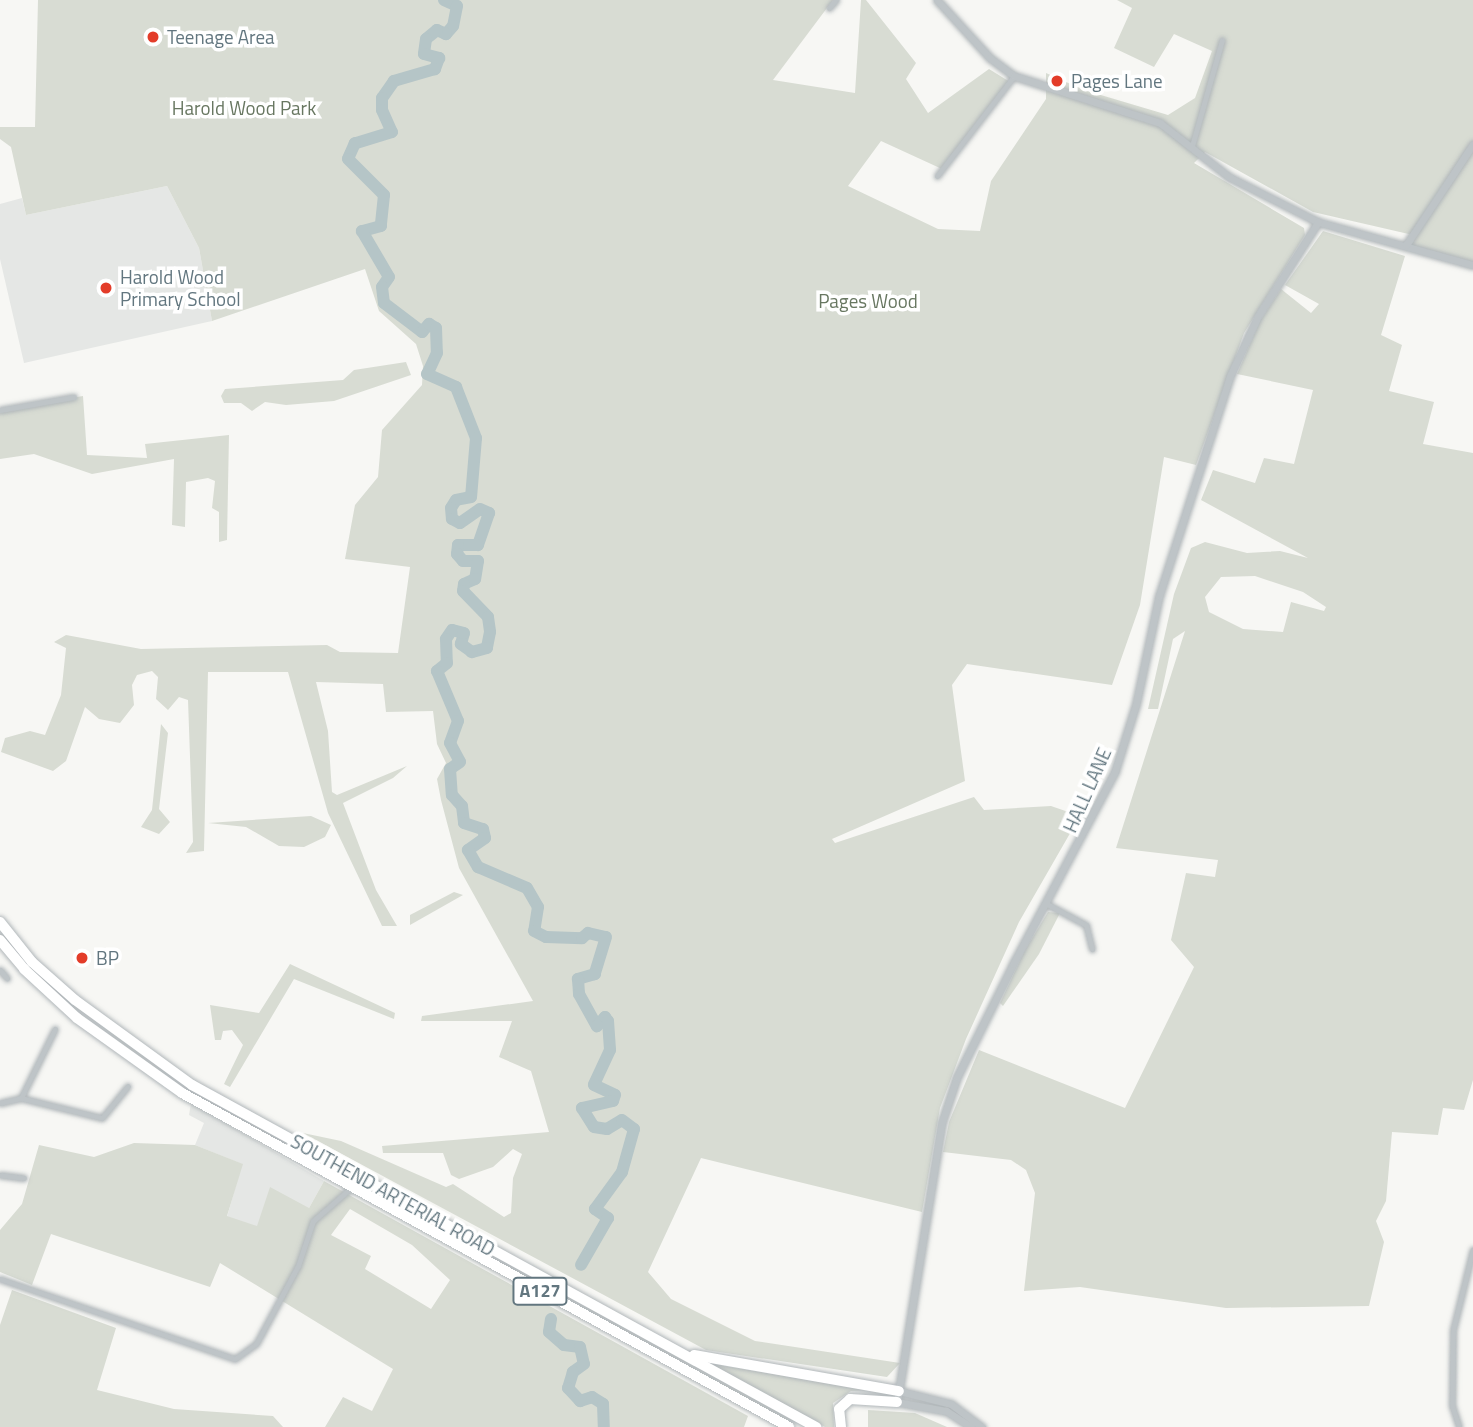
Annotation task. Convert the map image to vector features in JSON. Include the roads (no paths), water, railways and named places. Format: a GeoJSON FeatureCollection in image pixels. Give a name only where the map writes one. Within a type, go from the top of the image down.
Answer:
{"type":"FeatureCollection","features":[{"type":"Feature","properties":{"kind":"highway","name":"SOUTHEND ARTERIAL ROAD"},"geometry":{"type":"LineString","coordinates":[[0,922],[32,962],[75,1000],[192,1085],[816,1427]]}},
{"type":"Feature","properties":{"kind":"highway","name":"SOUTHEND ARTERIAL ROAD"},"geometry":{"type":"LineString","coordinates":[[0,940],[24,970],[128,1058],[351,1188],[789,1427]]}},
{"type":"Feature","properties":{"kind":"highway"},"geometry":{"type":"LineString","coordinates":[[670,1346],[720,1362],[898,1396]]}},
{"type":"Feature","properties":{"kind":"highway"},"geometry":{"type":"LineString","coordinates":[[841,1427],[839,1409],[850,1399],[898,1396]]}},
{"type":"Feature","properties":{"kind":"street"},"geometry":{"type":"LineString","coordinates":[[830,8],[836,0]]}},
{"type":"Feature","properties":{"kind":"street"},"geometry":{"type":"LineString","coordinates":[[937,0],[990,58],[1014,76],[1160,123],[1229,177],[1318,222],[1473,265]]}},
{"type":"Feature","properties":{"kind":"street"},"geometry":{"type":"LineString","coordinates":[[1192,146],[1197,138],[1222,40]]}},
{"type":"Feature","properties":{"kind":"street"},"geometry":{"type":"LineString","coordinates":[[937,176],[1014,76]]}},
{"type":"Feature","properties":{"kind":"street"},"geometry":{"type":"LineString","coordinates":[[1406,245],[1473,144]]}},
{"type":"Feature","properties":{"kind":"street","name":"HALL LANE"},"geometry":{"type":"LineString","coordinates":[[898,1396],[942,1122],[957,1077],[1045,903],[1093,821],[1122,752],[1160,596],[1237,356],[1266,301],[1318,222]]}},
{"type":"Feature","properties":{"kind":"street"},"geometry":{"type":"LineString","coordinates":[[0,410],[74,397]]}},
{"type":"Feature","properties":{"kind":"street"},"geometry":{"type":"LineString","coordinates":[[1045,903],[1086,925],[1092,949]]}},
{"type":"Feature","properties":{"kind":"street"},"geometry":{"type":"LineString","coordinates":[[0,970],[7,978]]}},
{"type":"Feature","properties":{"kind":"street"},"geometry":{"type":"LineString","coordinates":[[22,1098],[55,1029]]}},
{"type":"Feature","properties":{"kind":"street"},"geometry":{"type":"LineString","coordinates":[[0,1103],[22,1098],[102,1118],[128,1086]]}},
{"type":"Feature","properties":{"kind":"street"},"geometry":{"type":"LineString","coordinates":[[0,1175],[24,1178]]}},
{"type":"Feature","properties":{"kind":"street"},"geometry":{"type":"LineString","coordinates":[[0,1279],[235,1359],[256,1344],[298,1266],[313,1221],[351,1188]]}},
{"type":"Feature","properties":{"kind":"street"},"geometry":{"type":"LineString","coordinates":[[1459,1427],[1452,1406],[1453,1329],[1473,1249]]}},
{"type":"Feature","properties":{"kind":"street"},"geometry":{"type":"LineString","coordinates":[[901,1376],[918,1395]]}},
{"type":"Feature","properties":{"kind":"street"},"geometry":{"type":"LineString","coordinates":[[898,1396],[918,1395],[957,1406],[982,1427]]}},
{"type":"Feature","properties":{"kind":"street"},"geometry":{"type":"LineString","coordinates":[[898,1396],[946,1411],[971,1427]]}},
{"type":"Feature","properties":{"kind":"waterway"},"geometry":{"type":"LineString","coordinates":[[444,0],[457,6],[453,26],[446,34],[437,30],[426,39],[424,54],[439,58],[435,69],[394,81],[382,98],[382,110],[392,132],[355,143],[348,159],[384,195],[381,226],[362,231],[389,277],[382,287],[384,303],[422,332],[429,324],[436,328],[437,353],[427,374],[456,387],[476,438],[471,497],[456,500],[451,508],[452,519],[460,523],[480,509],[489,513],[478,545],[458,545],[457,554],[463,561],[478,561],[475,579],[464,584],[463,591],[488,617],[490,632],[487,648],[472,652],[461,644],[464,633],[452,630],[446,639],[447,663],[437,671],[458,721],[450,743],[460,762],[450,769],[452,795],[462,806],[464,823],[483,829],[485,838],[468,850],[478,867],[527,888],[538,907],[534,931],[546,937],[582,938],[588,933],[606,937],[595,974],[578,979],[579,994],[597,1026],[605,1017],[608,1021],[610,1050],[594,1085],[615,1095],[613,1101],[582,1108],[594,1127],[607,1129],[622,1120],[634,1129],[622,1172],[595,1209],[608,1218],[581,1265]]}},
{"type":"Feature","properties":{"kind":"waterway"},"geometry":{"type":"LineString","coordinates":[[551,1319],[549,1332],[564,1345],[580,1347],[584,1364],[573,1372],[568,1388],[580,1401],[592,1397],[603,1404],[604,1427]]}},
{"type":"Feature","properties":{"kind":"place","name":"Teenage Area"},"geometry":{"type":"Point","coordinates":[153,37]}},
{"type":"Feature","properties":{"kind":"place","name":"Pages Lane"},"geometry":{"type":"Point","coordinates":[1057,81]}},
{"type":"Feature","properties":{"kind":"place","name":"Harold Wood Primary School"},"geometry":{"type":"Point","coordinates":[106,288]}},
{"type":"Feature","properties":{"kind":"place","name":"BP"},"geometry":{"type":"Point","coordinates":[82,958]}},
{"type":"Feature","properties":{"kind":"park label","name":"Harold Wood Park"},"geometry":{"type":"Point","coordinates":[244,108]}},
{"type":"Feature","properties":{"kind":"park label","name":"Pages Wood"},"geometry":{"type":"Point","coordinates":[868,301]}}]}
